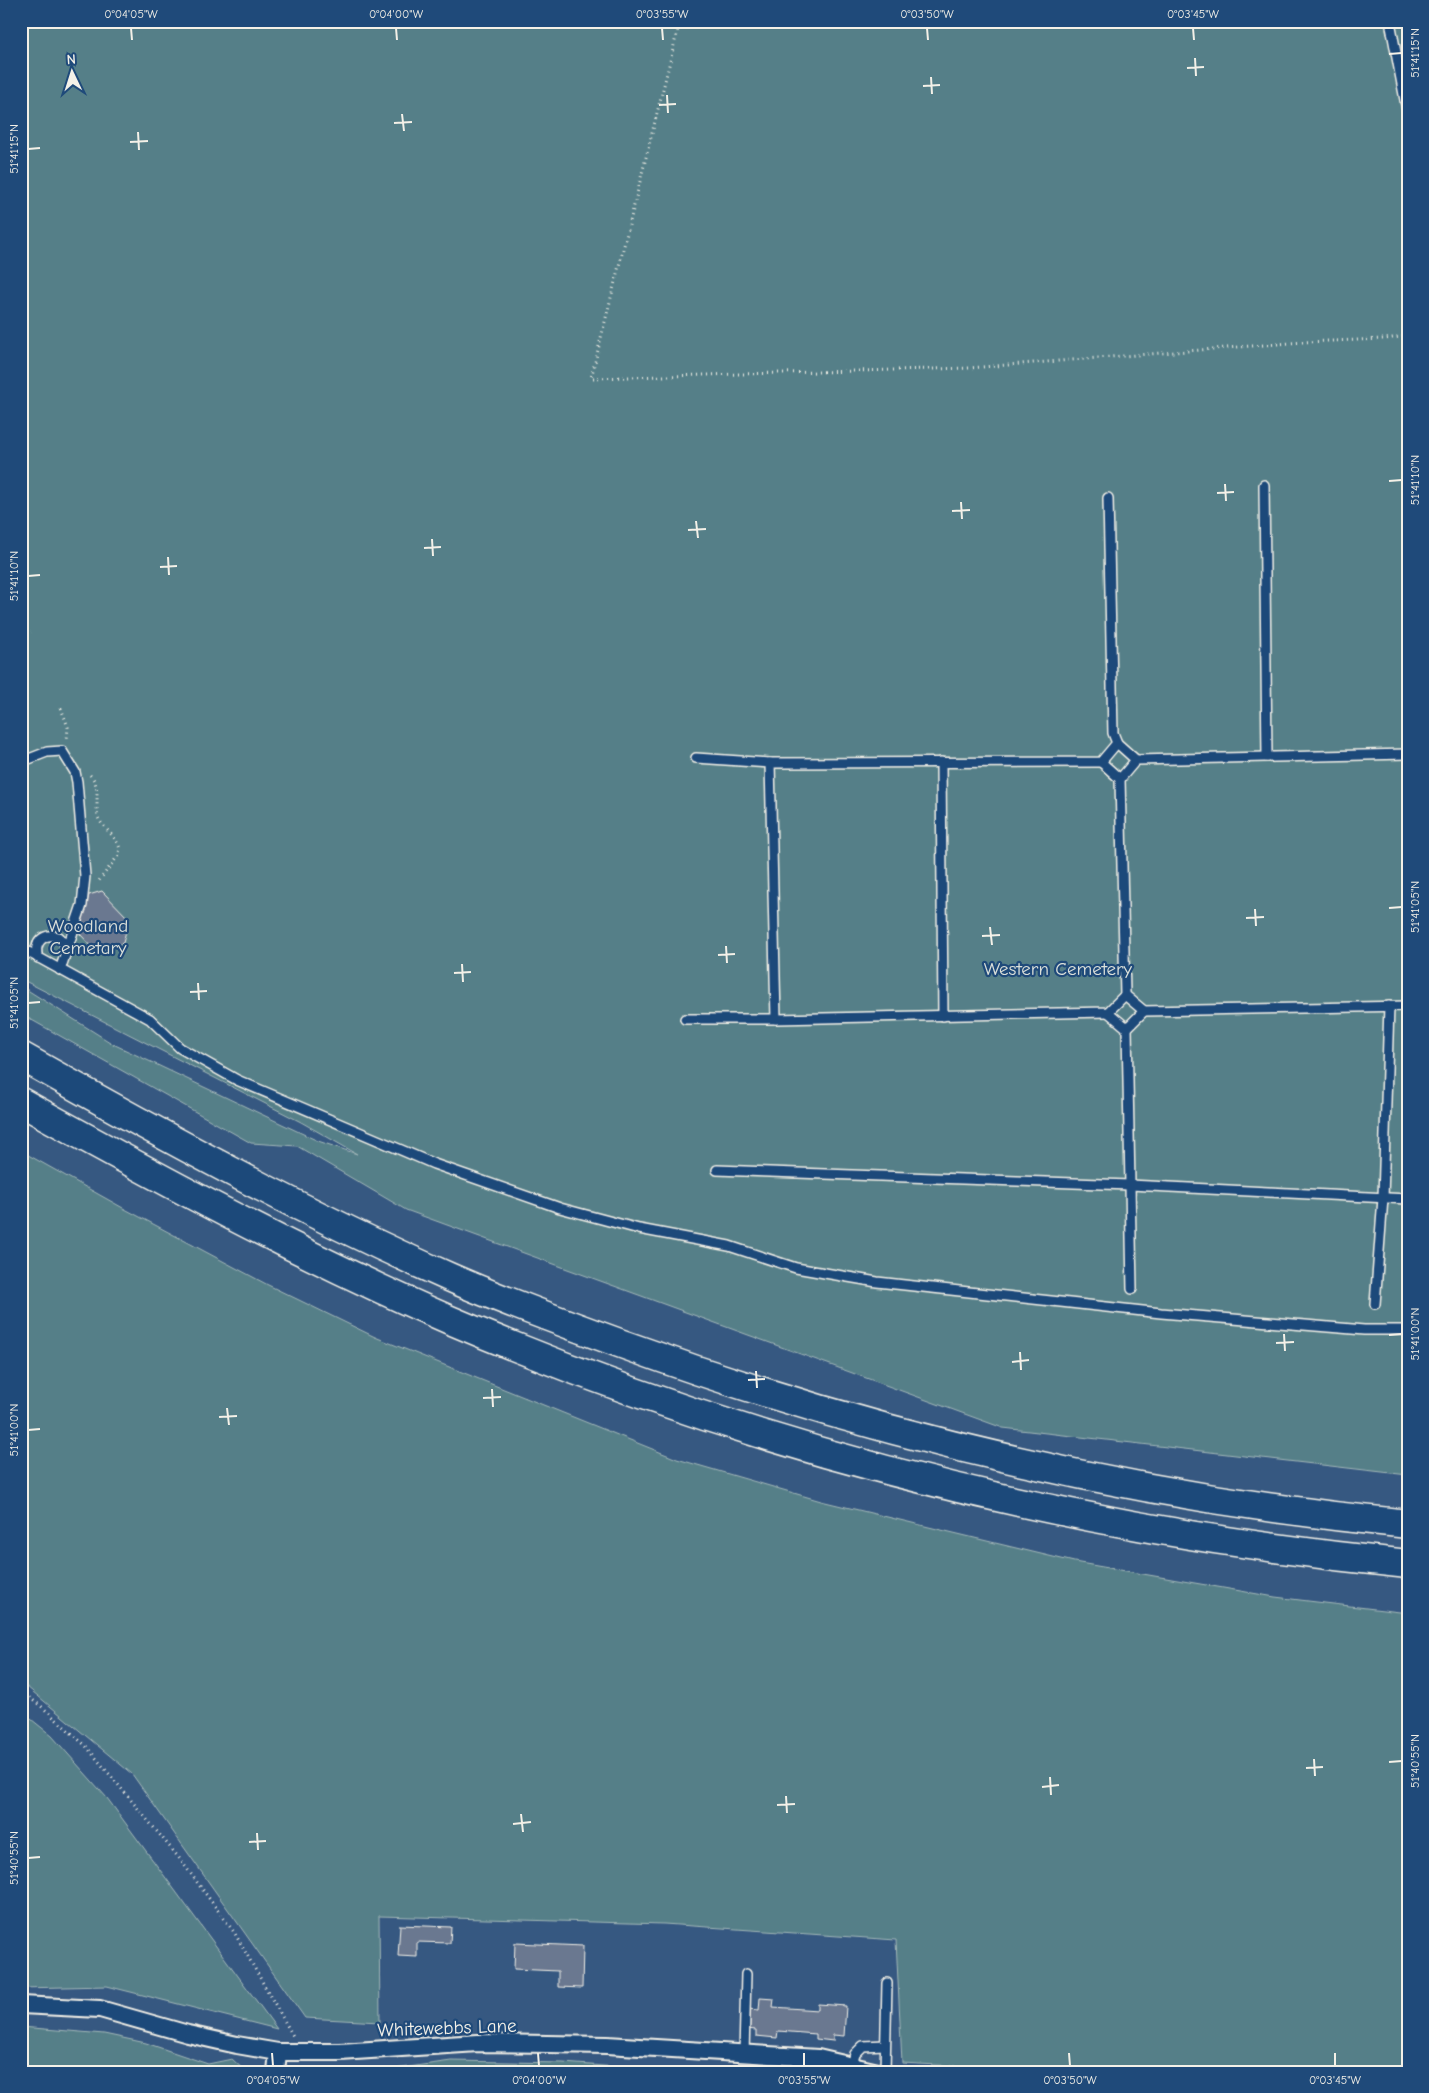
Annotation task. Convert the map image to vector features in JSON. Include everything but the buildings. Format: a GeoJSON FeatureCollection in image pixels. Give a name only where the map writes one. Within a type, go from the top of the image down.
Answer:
{"type":"FeatureCollection","features":[{"type":"Feature","properties":{"kind":"highway"},"geometry":{"type":"LineString","coordinates":[[21,1056],[252,1183],[385,1247],[453,1278],[522,1306],[732,1382],[872,1424],[1016,1460],[1242,1503],[1408,1524]]}},
{"type":"Feature","properties":{"kind":"highway"},"geometry":{"type":"LineString","coordinates":[[21,1102],[184,1192],[383,1290],[519,1348],[657,1400],[868,1466],[1076,1515],[1231,1543],[1408,1564]]}},
{"type":"Feature","properties":{"kind":"street","name":"Whitewebbs Lane"},"geometry":{"type":"LineString","coordinates":[[21,2005],[100,2009],[188,2034],[278,2052],[302,2053],[478,2043],[607,2045],[818,2058],[851,2069],[878,2072]]}},
{"type":"Feature","properties":{"kind":"street"},"geometry":{"type":"LineString","coordinates":[[276,2072],[278,2052]]}},
{"type":"Feature","properties":{"kind":"lane"},"geometry":{"type":"LineString","coordinates":[[1390,21],[1408,116]]}},
{"type":"Feature","properties":{"kind":"lane"},"geometry":{"type":"LineString","coordinates":[[1264,485],[1267,757]]}},
{"type":"Feature","properties":{"kind":"lane"},"geometry":{"type":"LineString","coordinates":[[1108,498],[1113,733],[1117,744],[1136,760],[1408,754]]}},
{"type":"Feature","properties":{"kind":"lane"},"geometry":{"type":"LineString","coordinates":[[1101,762],[1117,744]]}},
{"type":"Feature","properties":{"kind":"lane"},"geometry":{"type":"LineString","coordinates":[[21,762],[47,752],[62,751],[75,772],[84,854],[84,890],[82,905],[60,970]]}},
{"type":"Feature","properties":{"kind":"lane"},"geometry":{"type":"LineString","coordinates":[[696,758],[770,763],[1101,762],[1120,779]]}},
{"type":"Feature","properties":{"kind":"lane"},"geometry":{"type":"LineString","coordinates":[[1108,1012],[1125,995],[1120,779],[1136,760]]}},
{"type":"Feature","properties":{"kind":"lane"},"geometry":{"type":"LineString","coordinates":[[941,762],[943,1016]]}},
{"type":"Feature","properties":{"kind":"lane"},"geometry":{"type":"LineString","coordinates":[[770,763],[776,1019]]}},
{"type":"Feature","properties":{"kind":"lane"},"geometry":{"type":"LineString","coordinates":[[38,958],[36,947],[38,941],[48,936],[59,937],[65,944],[67,951]]}},
{"type":"Feature","properties":{"kind":"lane"},"geometry":{"type":"LineString","coordinates":[[21,948],[150,1019],[180,1048],[237,1080],[434,1164],[560,1208],[639,1229],[729,1246],[796,1268],[878,1282],[1161,1313],[1364,1330],[1408,1330]]}},
{"type":"Feature","properties":{"kind":"lane"},"geometry":{"type":"LineString","coordinates":[[1125,995],[1144,1011],[1408,1006]]}},
{"type":"Feature","properties":{"kind":"lane"},"geometry":{"type":"LineString","coordinates":[[1374,1304],[1383,1198],[1390,1006]]}},
{"type":"Feature","properties":{"kind":"lane"},"geometry":{"type":"LineString","coordinates":[[1132,1289],[1127,1028],[1144,1011]]}},
{"type":"Feature","properties":{"kind":"lane"},"geometry":{"type":"LineString","coordinates":[[685,1019],[776,1019],[1108,1012],[1127,1028]]}},
{"type":"Feature","properties":{"kind":"lane"},"geometry":{"type":"LineString","coordinates":[[717,1170],[1130,1185],[1408,1199]]}},
{"type":"Feature","properties":{"kind":"lane"},"geometry":{"type":"LineString","coordinates":[[744,2054],[746,1974]]}},
{"type":"Feature","properties":{"kind":"lane"},"geometry":{"type":"LineString","coordinates":[[885,2072],[887,1983]]}},
{"type":"Feature","properties":{"kind":"lane"},"geometry":{"type":"LineString","coordinates":[[851,2069],[855,2054],[863,2046],[886,2045]]}},
{"type":"Feature","properties":{"kind":"path"},"geometry":{"type":"LineString","coordinates":[[680,21],[591,378],[969,368],[1303,342],[1384,339],[1408,336]]}},
{"type":"Feature","properties":{"kind":"path"},"geometry":{"type":"LineString","coordinates":[[21,633],[31,632]]}},
{"type":"Feature","properties":{"kind":"path"},"geometry":{"type":"LineString","coordinates":[[61,708],[68,727],[66,744],[62,751]]}},
{"type":"Feature","properties":{"kind":"path"},"geometry":{"type":"LineString","coordinates":[[75,772],[90,776],[95,780],[100,822],[112,834],[120,849],[118,856],[103,877],[95,886],[84,890]]}},
{"type":"Feature","properties":{"kind":"path"},"geometry":{"type":"LineString","coordinates":[[21,1692],[86,1746],[179,1858],[234,1932],[302,2053]]}},
{"type":"Feature","properties":{"kind":"green space"},"geometry":{"type":"Polygon","coordinates":[[[21,21],[1408,21],[1408,1475],[1003,1428],[406,1210],[297,1146],[251,1143],[21,1014],[21,986],[113,1044],[318,1141],[357,1154],[301,1122],[21,979],[21,21]]]}},
{"type":"Feature","properties":{"kind":"green space"},"geometry":{"type":"Polygon","coordinates":[[[21,1151],[268,1285],[375,1337],[677,1459],[821,1501],[1074,1562],[1275,1597],[1408,1613],[1408,2072],[1064,2072],[902,2063],[896,1940],[664,1924],[379,1916],[380,2022],[305,2018],[132,1774],[21,1682],[21,1151]]]}},
{"type":"Feature","properties":{"kind":"green space"},"geometry":{"type":"Polygon","coordinates":[[[21,1711],[52,1736],[107,1798],[277,2029],[107,1986],[21,1988],[21,1711]]]}},
{"type":"Feature","properties":{"kind":"green space"},"geometry":{"type":"Polygon","coordinates":[[[21,2027],[104,2034],[146,2043],[208,2064],[232,2059],[246,2072],[21,2072],[21,2027]]]}},
{"type":"Feature","properties":{"kind":"green space"},"geometry":{"type":"Polygon","coordinates":[[[451,2061],[563,2063],[645,2069],[644,2072],[373,2072],[451,2061]]]}},
{"type":"Feature","properties":{"kind":"park label","name":"Woodland Cemetary"},"geometry":{"type":"Point","coordinates":[88,936]}},
{"type":"Feature","properties":{"kind":"park label","name":"Western Cemetery"},"geometry":{"type":"Point","coordinates":[1058,968]}}]}
